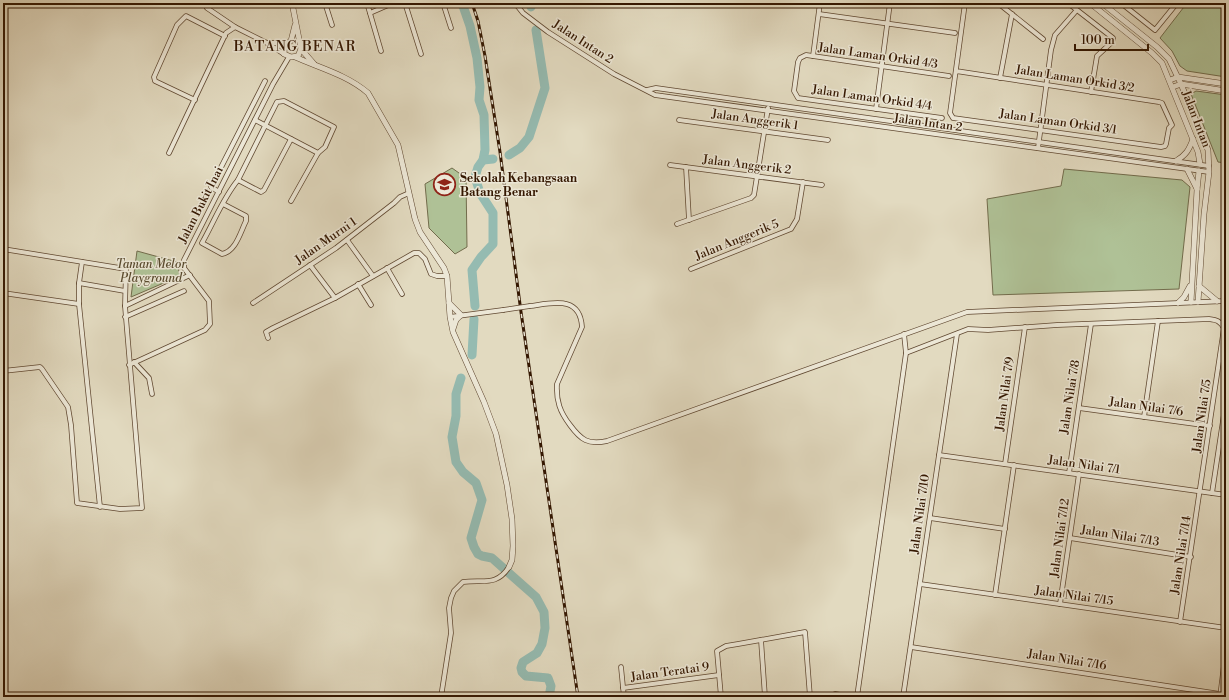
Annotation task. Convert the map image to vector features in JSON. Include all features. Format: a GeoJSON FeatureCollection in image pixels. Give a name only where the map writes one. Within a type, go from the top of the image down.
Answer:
{"type":"FeatureCollection","features":[{"type":"Feature","properties":{"kind":"street"},"geometry":{"type":"LineString","coordinates":[[292,3],[295,25],[301,47],[299,54],[295,57]]}},
{"type":"Feature","properties":{"kind":"street"},"geometry":{"type":"LineString","coordinates":[[325,3],[332,25]]}},
{"type":"Feature","properties":{"kind":"street"},"geometry":{"type":"LineString","coordinates":[[367,3],[381,51]]}},
{"type":"Feature","properties":{"kind":"street"},"geometry":{"type":"LineString","coordinates":[[370,13],[393,3]]}},
{"type":"Feature","properties":{"kind":"street"},"geometry":{"type":"LineString","coordinates":[[405,3],[421,54]]}},
{"type":"Feature","properties":{"kind":"street"},"geometry":{"type":"LineString","coordinates":[[443,3],[451,28]]}},
{"type":"Feature","properties":{"kind":"street","name":"Jalan Intan 2"},"geometry":{"type":"LineString","coordinates":[[515,3],[523,12],[548,32],[614,74],[655,95],[1209,172]]}},
{"type":"Feature","properties":{"kind":"street"},"geometry":{"type":"LineString","coordinates":[[813,56],[820,3]]}},
{"type":"Feature","properties":{"kind":"street"},"geometry":{"type":"LineString","coordinates":[[876,108],[890,3]]}},
{"type":"Feature","properties":{"kind":"street"},"geometry":{"type":"LineString","coordinates":[[956,71],[965,3]]}},
{"type":"Feature","properties":{"kind":"street"},"geometry":{"type":"LineString","coordinates":[[998,3],[1044,39]]}},
{"type":"Feature","properties":{"kind":"street"},"geometry":{"type":"LineString","coordinates":[[1068,3],[1076,11],[1113,38],[1112,42],[1097,56],[1091,92]]}},
{"type":"Feature","properties":{"kind":"street","name":"Jalan Intan"},"geometry":{"type":"LineString","coordinates":[[1090,3],[1152,52],[1162,63],[1198,152],[1200,164],[1197,190],[1191,302]]}},
{"type":"Feature","properties":{"kind":"street","name":"Jalan Intan"},"geometry":{"type":"LineString","coordinates":[[1102,3],[1169,59],[1208,150],[1209,172],[1198,302]]}},
{"type":"Feature","properties":{"kind":"street"},"geometry":{"type":"LineString","coordinates":[[1121,3],[1155,30],[1177,3]]}},
{"type":"Feature","properties":{"kind":"street"},"geometry":{"type":"LineString","coordinates":[[207,8],[235,27],[287,55],[315,64],[353,82],[368,93],[398,145],[415,219],[420,232],[444,268],[447,276],[450,317],[453,332],[484,402],[496,434],[507,485],[512,519],[513,546],[512,560],[505,574],[499,579],[494,581],[463,582],[454,591],[449,608],[450,633],[441,697]]}},
{"type":"Feature","properties":{"kind":"street"},"geometry":{"type":"LineString","coordinates":[[1038,148],[1051,50],[1055,35],[1076,11]]}},
{"type":"Feature","properties":{"kind":"street"},"geometry":{"type":"LineString","coordinates":[[819,14],[955,33]]}},
{"type":"Feature","properties":{"kind":"street"},"geometry":{"type":"LineString","coordinates":[[1000,78],[1012,14]]}},
{"type":"Feature","properties":{"kind":"street"},"geometry":{"type":"LineString","coordinates":[[194,100],[155,81],[154,77],[177,25],[186,16],[225,36]]}},
{"type":"Feature","properties":{"kind":"street"},"geometry":{"type":"LineString","coordinates":[[287,55],[284,48],[295,25]]}},
{"type":"Feature","properties":{"kind":"street"},"geometry":{"type":"LineString","coordinates":[[169,154],[225,36],[235,27]]}},
{"type":"Feature","properties":{"kind":"street"},"geometry":{"type":"LineString","coordinates":[[267,43],[296,41],[315,64]]}},
{"type":"Feature","properties":{"kind":"street","name":"Jalan Bukit Inai"},"geometry":{"type":"LineString","coordinates":[[130,364],[205,330],[210,324],[209,301],[184,268],[184,260],[287,55]]}},
{"type":"Feature","properties":{"kind":"street","name":"Jalan Laman Orkid 4/3"},"geometry":{"type":"LineString","coordinates":[[796,76],[798,62],[800,58],[806,55],[949,76]]}},
{"type":"Feature","properties":{"kind":"street","name":"Jalan Laman Orkid 3/2"},"geometry":{"type":"LineString","coordinates":[[956,71],[1162,103],[1172,125],[1169,128]]}},
{"type":"Feature","properties":{"kind":"street","name":"Jalan Laman Orkid 3/1"},"geometry":{"type":"LineString","coordinates":[[956,71],[950,114],[953,118],[1161,147],[1165,146],[1166,144],[1169,128]]}},
{"type":"Feature","properties":{"kind":"street","name":"Jalan Laman Orkid 4/4"},"geometry":{"type":"LineString","coordinates":[[796,76],[794,91],[798,98],[942,118]]}},
{"type":"Feature","properties":{"kind":"street"},"geometry":{"type":"LineString","coordinates":[[1170,80],[1178,77],[1226,84]]}},
{"type":"Feature","properties":{"kind":"street"},"geometry":{"type":"LineString","coordinates":[[218,192],[211,187],[265,81]]}},
{"type":"Feature","properties":{"kind":"street"},"geometry":{"type":"LineString","coordinates":[[1173,87],[1181,84],[1226,92]]}},
{"type":"Feature","properties":{"kind":"street","name":"Jalan Intan 2"},"geometry":{"type":"LineString","coordinates":[[646,90],[656,88],[1209,166]]}},
{"type":"Feature","properties":{"kind":"street"},"geometry":{"type":"LineString","coordinates":[[223,204],[246,216],[246,221],[232,248],[227,253],[222,254],[202,243],[232,187],[238,180],[277,102],[286,102],[334,127],[325,147],[318,153],[291,201]]}},
{"type":"Feature","properties":{"kind":"street"},"geometry":{"type":"LineString","coordinates":[[677,224],[751,198],[754,195],[769,104]]}},
{"type":"Feature","properties":{"kind":"street"},"geometry":{"type":"LineString","coordinates":[[255,120],[318,153]]}},
{"type":"Feature","properties":{"kind":"street","name":"Jalan Anggerik 1"},"geometry":{"type":"LineString","coordinates":[[679,120],[828,140]]}},
{"type":"Feature","properties":{"kind":"street"},"geometry":{"type":"LineString","coordinates":[[238,180],[261,192],[264,190],[291,139]]}},
{"type":"Feature","properties":{"kind":"street"},"geometry":{"type":"LineString","coordinates":[[1176,161],[1187,153],[1193,140]]}},
{"type":"Feature","properties":{"kind":"street","name":"Jalan Anggerik 2"},"geometry":{"type":"LineString","coordinates":[[670,165],[822,185]]}},
{"type":"Feature","properties":{"kind":"street"},"geometry":{"type":"LineString","coordinates":[[686,167],[689,220]]}},
{"type":"Feature","properties":{"kind":"street"},"geometry":{"type":"LineString","coordinates":[[1188,169],[1197,190]]}},
{"type":"Feature","properties":{"kind":"street","name":"Jalan Anggerik 5"},"geometry":{"type":"LineString","coordinates":[[691,269],[791,229],[797,220],[803,182]]}},
{"type":"Feature","properties":{"kind":"street","name":"Jalan Murni 1"},"geometry":{"type":"LineString","coordinates":[[253,303],[347,240],[394,204],[400,197],[409,193]]}},
{"type":"Feature","properties":{"kind":"street"},"geometry":{"type":"LineString","coordinates":[[347,240],[373,276]]}},
{"type":"Feature","properties":{"kind":"street"},"geometry":{"type":"LineString","coordinates":[[3,256],[4,249],[126,269],[124,306],[142,508],[120,509],[77,503],[72,425],[68,408],[42,369],[37,367],[3,371]]}},
{"type":"Feature","properties":{"kind":"street"},"geometry":{"type":"LineString","coordinates":[[268,338],[266,332],[335,298],[414,253],[419,253],[424,258],[431,274],[437,276],[447,276]]}},
{"type":"Feature","properties":{"kind":"street"},"geometry":{"type":"LineString","coordinates":[[82,262],[78,304],[100,507]]}},
{"type":"Feature","properties":{"kind":"street"},"geometry":{"type":"LineString","coordinates":[[310,265],[335,298]]}},
{"type":"Feature","properties":{"kind":"street"},"geometry":{"type":"LineString","coordinates":[[387,268],[402,294]]}},
{"type":"Feature","properties":{"kind":"street"},"geometry":{"type":"LineString","coordinates":[[124,306],[190,275]]}},
{"type":"Feature","properties":{"kind":"street"},"geometry":{"type":"LineString","coordinates":[[79,283],[125,291]]}},
{"type":"Feature","properties":{"kind":"street"},"geometry":{"type":"LineString","coordinates":[[358,284],[371,305]]}},
{"type":"Feature","properties":{"kind":"street"},"geometry":{"type":"LineString","coordinates":[[1178,303],[1184,297],[1192,284]]}},
{"type":"Feature","properties":{"kind":"street"},"geometry":{"type":"LineString","coordinates":[[1199,286],[1209,296],[1217,301]]}},
{"type":"Feature","properties":{"kind":"street"},"geometry":{"type":"LineString","coordinates":[[125,316],[184,291]]}},
{"type":"Feature","properties":{"kind":"street"},"geometry":{"type":"LineString","coordinates":[[3,293],[78,304]]}},
{"type":"Feature","properties":{"kind":"street"},"geometry":{"type":"LineString","coordinates":[[450,317],[530,306],[564,303],[571,306],[578,313],[582,327],[557,384],[556,392],[558,405],[562,414],[578,436],[584,440],[598,443],[967,312],[1226,301]]}},
{"type":"Feature","properties":{"kind":"street"},"geometry":{"type":"LineString","coordinates":[[449,303],[461,315]]}},
{"type":"Feature","properties":{"kind":"street"},"geometry":{"type":"LineString","coordinates":[[453,332],[456,320],[461,315]]}},
{"type":"Feature","properties":{"kind":"street","name":"Jalan Nilai 7/5"},"geometry":{"type":"LineString","coordinates":[[906,353],[968,330],[1158,321],[1217,320],[1221,322],[1224,328],[1224,344],[1210,426],[1201,492]]}},
{"type":"Feature","properties":{"kind":"street"},"geometry":{"type":"LineString","coordinates":[[1144,417],[1158,321]]}},
{"type":"Feature","properties":{"kind":"street","name":"Jalan Nilai 7/8"},"geometry":{"type":"LineString","coordinates":[[1069,473],[1091,324]]}},
{"type":"Feature","properties":{"kind":"street","name":"Jalan Nilai 7/9"},"geometry":{"type":"LineString","coordinates":[[1005,464],[1025,327]]}},
{"type":"Feature","properties":{"kind":"street"},"geometry":{"type":"LineString","coordinates":[[857,697],[906,353],[904,334]]}},
{"type":"Feature","properties":{"kind":"street","name":"Jalan Nilai 7/10"},"geometry":{"type":"LineString","coordinates":[[903,697],[957,334]]}},
{"type":"Feature","properties":{"kind":"street"},"geometry":{"type":"LineString","coordinates":[[134,362],[149,378],[152,394]]}},
{"type":"Feature","properties":{"kind":"street"},"geometry":{"type":"LineString","coordinates":[[1212,493],[1226,401]]}},
{"type":"Feature","properties":{"kind":"street","name":"Jalan Nilai 7/6"},"geometry":{"type":"LineString","coordinates":[[1079,408],[1210,426]]}},
{"type":"Feature","properties":{"kind":"street","name":"Jalan Nilai 7/1"},"geometry":{"type":"LineString","coordinates":[[939,455],[1226,495]]}},
{"type":"Feature","properties":{"kind":"street"},"geometry":{"type":"LineString","coordinates":[[995,595],[1014,465]]}},
{"type":"Feature","properties":{"kind":"street","name":"Jalan Nilai 7/12"},"geometry":{"type":"LineString","coordinates":[[1060,604],[1079,474]]}},
{"type":"Feature","properties":{"kind":"street","name":"Jalan Nilai 7/14"},"geometry":{"type":"LineString","coordinates":[[1180,622],[1201,492]]}},
{"type":"Feature","properties":{"kind":"street"},"geometry":{"type":"LineString","coordinates":[[930,518],[1005,529]]}},
{"type":"Feature","properties":{"kind":"street","name":"Jalan Nilai 7/13"},"geometry":{"type":"LineString","coordinates":[[1070,538],[1190,557]]}},
{"type":"Feature","properties":{"kind":"street","name":"Jalan Nilai 7/15"},"geometry":{"type":"LineString","coordinates":[[920,584],[1226,628]]}},
{"type":"Feature","properties":{"kind":"street"},"geometry":{"type":"LineString","coordinates":[[721,697],[717,651],[726,646],[805,632],[810,697]]}},
{"type":"Feature","properties":{"kind":"street"},"geometry":{"type":"LineString","coordinates":[[761,640],[766,697]]}},
{"type":"Feature","properties":{"kind":"street","name":"Jalan Nilai 7/16"},"geometry":{"type":"LineString","coordinates":[[911,647],[1220,695]]}},
{"type":"Feature","properties":{"kind":"street"},"geometry":{"type":"LineString","coordinates":[[1220,695],[1226,649]]}},
{"type":"Feature","properties":{"kind":"street"},"geometry":{"type":"LineString","coordinates":[[620,667],[624,697]]}},
{"type":"Feature","properties":{"kind":"street","name":"Jalan Teratai 9"},"geometry":{"type":"LineString","coordinates":[[623,688],[719,675]]}},
{"type":"Feature","properties":{"kind":"street"},"geometry":{"type":"LineString","coordinates":[[831,697],[835,694],[843,697]]}},
{"type":"Feature","properties":{"kind":"green space"},"geometry":{"type":"Polygon","coordinates":[[[1187,3],[1226,3],[1226,77],[1187,71],[1180,66],[1172,51],[1160,38],[1187,3]]]}},
{"type":"Feature","properties":{"kind":"green space"},"geometry":{"type":"Polygon","coordinates":[[[1196,91],[1226,95],[1226,163],[1218,162],[1191,94],[1196,91]]]}},
{"type":"Feature","properties":{"kind":"green space"},"geometry":{"type":"Polygon","coordinates":[[[452,168],[466,178],[467,247],[455,254],[429,228],[425,184],[452,168]]]}},
{"type":"Feature","properties":{"kind":"green space"},"geometry":{"type":"Polygon","coordinates":[[[1064,169],[1182,180],[1190,187],[1179,289],[993,295],[987,199],[1061,186],[1064,169]]]}},
{"type":"Feature","properties":{"kind":"green space","name":"Taman Melor Playground"},"geometry":{"type":"Polygon","coordinates":[[[137,251],[177,262],[180,276],[131,297],[137,251]]]}},
{"type":"Feature","properties":{"kind":"waterway"},"geometry":{"type":"LineString","coordinates":[[462,3],[470,26],[477,58],[480,87],[479,100],[484,115],[485,150],[483,160],[478,167],[475,177],[480,193],[493,213],[493,244],[472,270],[475,306]]}},
{"type":"Feature","properties":{"kind":"waterway"},"geometry":{"type":"LineString","coordinates":[[530,3],[531,7]]}},
{"type":"Feature","properties":{"kind":"waterway"},"geometry":{"type":"LineString","coordinates":[[509,155],[520,148],[529,137],[545,88],[536,30]]}},
{"type":"Feature","properties":{"kind":"waterway"},"geometry":{"type":"LineString","coordinates":[[483,160],[493,159]]}},
{"type":"Feature","properties":{"kind":"waterway"},"geometry":{"type":"LineString","coordinates":[[472,355],[474,319]]}},
{"type":"Feature","properties":{"kind":"waterway"},"geometry":{"type":"LineString","coordinates":[[461,378],[456,394],[456,416],[452,437],[456,462],[463,472],[476,483],[482,500],[471,538],[478,554],[492,558],[536,597],[544,612],[545,628],[542,644],[537,653],[523,662],[521,668],[522,672],[526,676],[548,678],[551,686],[549,697]]}},
{"type":"Feature","properties":{"kind":"railway"},"geometry":{"type":"LineString","coordinates":[[472,3],[478,21],[485,56],[500,152],[521,312],[578,697]]}},
{"type":"Feature","properties":{"kind":"place","name":"Sekolah Kebangsaan Batang Benar"},"geometry":{"type":"Point","coordinates":[444,185]}},
{"type":"Feature","properties":{"kind":"district","name":"BATANG BENAR"},"geometry":{"type":"Point","coordinates":[295,47]}}]}
